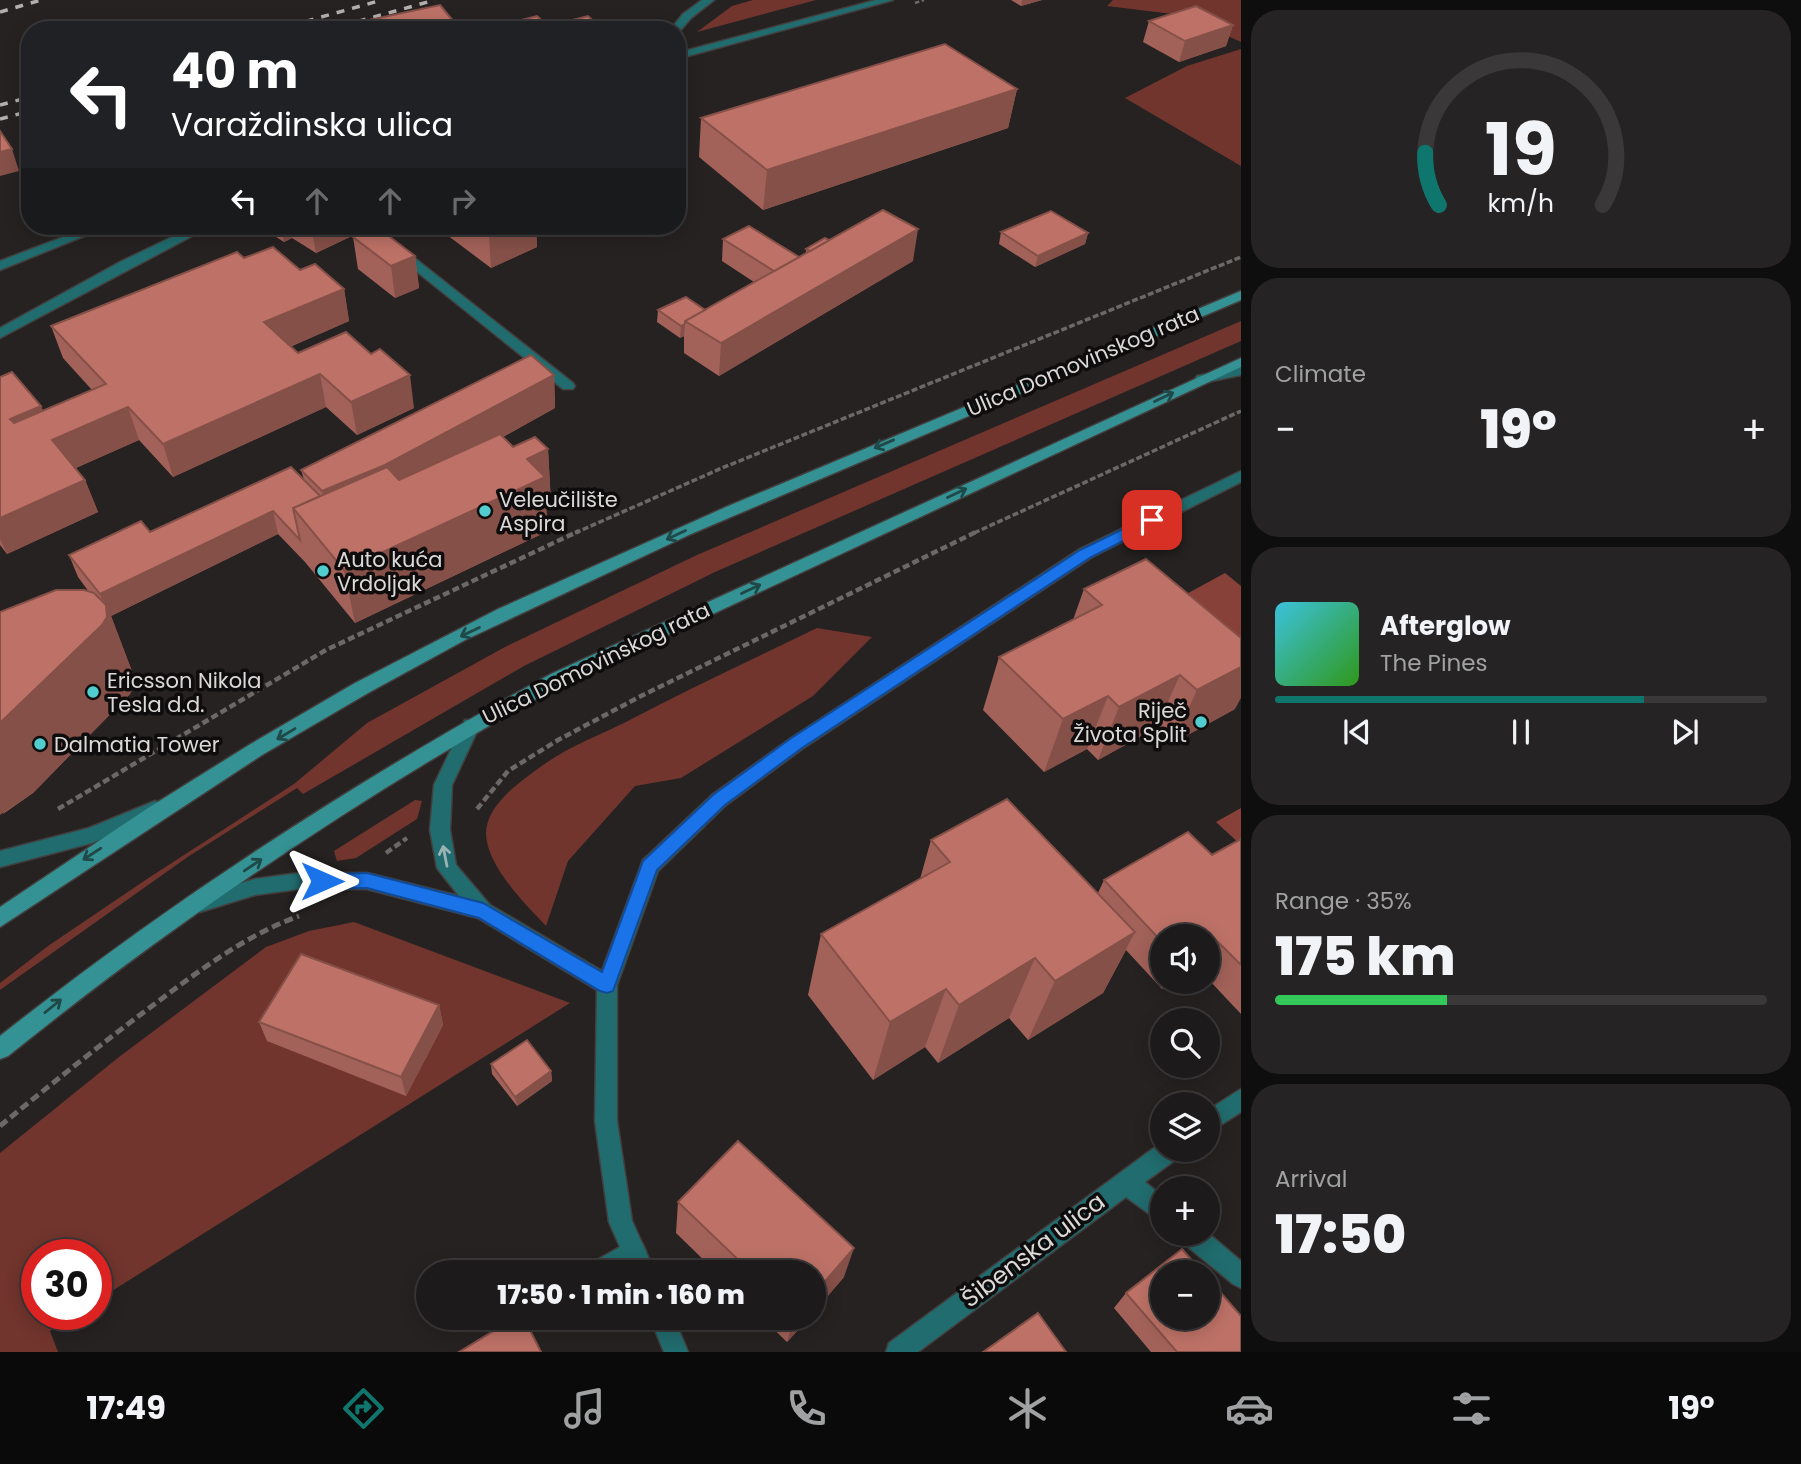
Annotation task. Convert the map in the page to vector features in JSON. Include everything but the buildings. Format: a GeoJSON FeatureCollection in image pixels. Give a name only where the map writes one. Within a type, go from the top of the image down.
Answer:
{"type":"FeatureCollection","features":[{"type":"Feature","properties":{"kind":"main road","name":"Ulica Domovinskog rata"},"geometry":{"type":"LineString","coordinates":[[0,918],[86,858],[177,800],[344,698],[416,658],[540,597],[852,458],[1241,295]]}},
{"type":"Feature","properties":{"kind":"main road","name":"Ulica Domovinskog rata"},"geometry":{"type":"LineString","coordinates":[[0,1049],[69,993],[197,904],[355,796],[471,725],[557,678],[1241,362]]}},
{"type":"Feature","properties":{"kind":"street"},"geometry":{"type":"LineString","coordinates":[[683,21],[709,0]]}},
{"type":"Feature","properties":{"kind":"street"},"geometry":{"type":"LineString","coordinates":[[686,54],[888,0]]}},
{"type":"Feature","properties":{"kind":"street"},"geometry":{"type":"LineString","coordinates":[[0,265],[79,235]]}},
{"type":"Feature","properties":{"kind":"street"},"geometry":{"type":"LineString","coordinates":[[0,334],[125,265],[187,235]]}},
{"type":"Feature","properties":{"kind":"street"},"geometry":{"type":"LineString","coordinates":[[377,235],[568,386]]}},
{"type":"Feature","properties":{"kind":"street"},"geometry":{"type":"LineString","coordinates":[[1202,379],[1241,371]]}},
{"type":"Feature","properties":{"kind":"street"},"geometry":{"type":"LineString","coordinates":[[638,1260],[621,1222],[606,1122],[607,985],[650,866],[719,800],[796,744],[1086,553],[1241,476]]}},
{"type":"Feature","properties":{"kind":"street"},"geometry":{"type":"LineString","coordinates":[[471,725],[443,785],[440,830],[447,868],[483,911]]}},
{"type":"Feature","properties":{"kind":"street"},"geometry":{"type":"LineString","coordinates":[[0,859],[92,835],[177,800]]}},
{"type":"Feature","properties":{"kind":"street"},"geometry":{"type":"LineString","coordinates":[[197,904],[255,887],[277,884],[367,881],[483,911],[607,985]]}},
{"type":"Feature","properties":{"kind":"street"},"geometry":{"type":"LineString","coordinates":[[1220,1114],[1241,1099]]}},
{"type":"Feature","properties":{"kind":"street","name":"Šibenska ulica"},"geometry":{"type":"LineString","coordinates":[[898,1352],[1153,1162]]}},
{"type":"Feature","properties":{"kind":"street"},"geometry":{"type":"LineString","coordinates":[[1125,1181],[1150,1201]]}},
{"type":"Feature","properties":{"kind":"street"},"geometry":{"type":"LineString","coordinates":[[1205,1246],[1241,1276]]}},
{"type":"Feature","properties":{"kind":"street"},"geometry":{"type":"LineString","coordinates":[[667,1330],[676,1352]]}},
{"type":"Feature","properties":{"kind":"path"},"geometry":{"type":"LineString","coordinates":[[474,816],[479,804],[508,771],[558,740],[641,696],[940,548],[1241,411]]}},
{"type":"Feature","properties":{"kind":"path"},"geometry":{"type":"LineString","coordinates":[[376,860],[416,830]]}},
{"type":"Feature","properties":{"kind":"path"},"geometry":{"type":"LineString","coordinates":[[0,1126],[111,1037],[214,960],[271,925],[303,914]]}},
{"type":"Feature","properties":{"kind":"shaded area"},"geometry":{"type":"Polygon","coordinates":[[[753,0],[816,0],[697,32],[732,6],[753,0]]]}},
{"type":"Feature","properties":{"kind":"shaded area"},"geometry":{"type":"Polygon","coordinates":[[[1113,0],[1241,0],[1241,42],[1181,15],[1107,6],[1113,0]]]}},
{"type":"Feature","properties":{"kind":"shaded area"},"geometry":{"type":"Polygon","coordinates":[[[1241,49],[1241,166],[1125,98],[1187,66],[1241,49]]]}},
{"type":"Feature","properties":{"kind":"shaded area"},"geometry":{"type":"Polygon","coordinates":[[[1241,321],[1241,341],[715,572],[524,666],[303,794],[297,788],[189,856],[0,990],[0,983],[48,946],[294,784],[367,723],[505,647],[697,555],[1241,321]]]}},
{"type":"Feature","properties":{"kind":"shaded area"},"geometry":{"type":"Polygon","coordinates":[[[1225,573],[1241,586],[1241,666],[1168,604],[1225,573]]]}},
{"type":"Feature","properties":{"kind":"shaded area"},"geometry":{"type":"Polygon","coordinates":[[[817,628],[872,637],[813,696],[681,778],[635,786],[568,861],[546,926],[508,884],[488,846],[488,823],[499,802],[527,776],[565,751],[817,628]]]}},
{"type":"Feature","properties":{"kind":"shaded area"},"geometry":{"type":"Polygon","coordinates":[[[415,800],[422,801],[417,819],[356,858],[337,861],[334,851],[415,800]]]}},
{"type":"Feature","properties":{"kind":"shaded area"},"geometry":{"type":"Polygon","coordinates":[[[1241,808],[1241,845],[1216,822],[1241,808]]]}},
{"type":"Feature","properties":{"kind":"shaded area"},"geometry":{"type":"Polygon","coordinates":[[[354,922],[570,1003],[112,1291],[112,1239],[21,1239],[21,1330],[52,1330],[58,1352],[0,1352],[0,1153],[119,1057],[266,947],[309,931],[354,922]]]}},
{"type":"Feature","properties":{"kind":"railway"},"geometry":{"type":"LineString","coordinates":[[0,12],[41,0]]}},
{"type":"Feature","properties":{"kind":"railway"},"geometry":{"type":"LineString","coordinates":[[307,21],[382,0]]}},
{"type":"Feature","properties":{"kind":"railway"},"geometry":{"type":"LineString","coordinates":[[359,21],[435,0]]}},
{"type":"Feature","properties":{"kind":"railway"},"geometry":{"type":"LineString","coordinates":[[0,105],[21,99]]}},
{"type":"Feature","properties":{"kind":"railway"},"geometry":{"type":"LineString","coordinates":[[0,119],[21,113]]}},
{"type":"Feature","properties":{"kind":"place","name":"Veleučilište Aspira"},"geometry":{"type":"Point","coordinates":[485,511]}},
{"type":"Feature","properties":{"kind":"place","name":"Auto kuća Vrdoljak"},"geometry":{"type":"Point","coordinates":[323,571]}},
{"type":"Feature","properties":{"kind":"place","name":"Ericsson Nikola Tesla d.d."},"geometry":{"type":"Point","coordinates":[93,692]}},
{"type":"Feature","properties":{"kind":"place","name":"Riječ Života Split"},"geometry":{"type":"Point","coordinates":[1201,722]}},
{"type":"Feature","properties":{"kind":"place","name":"Dalmatia Tower"},"geometry":{"type":"Point","coordinates":[40,744]}},
{"type":"Feature","properties":{"kind":"route"},"geometry":{"type":"LineString","coordinates":[[322,881],[367,881],[483,911],[607,985],[650,866],[719,800],[796,744],[1086,553],[1152,520]]}}]}
